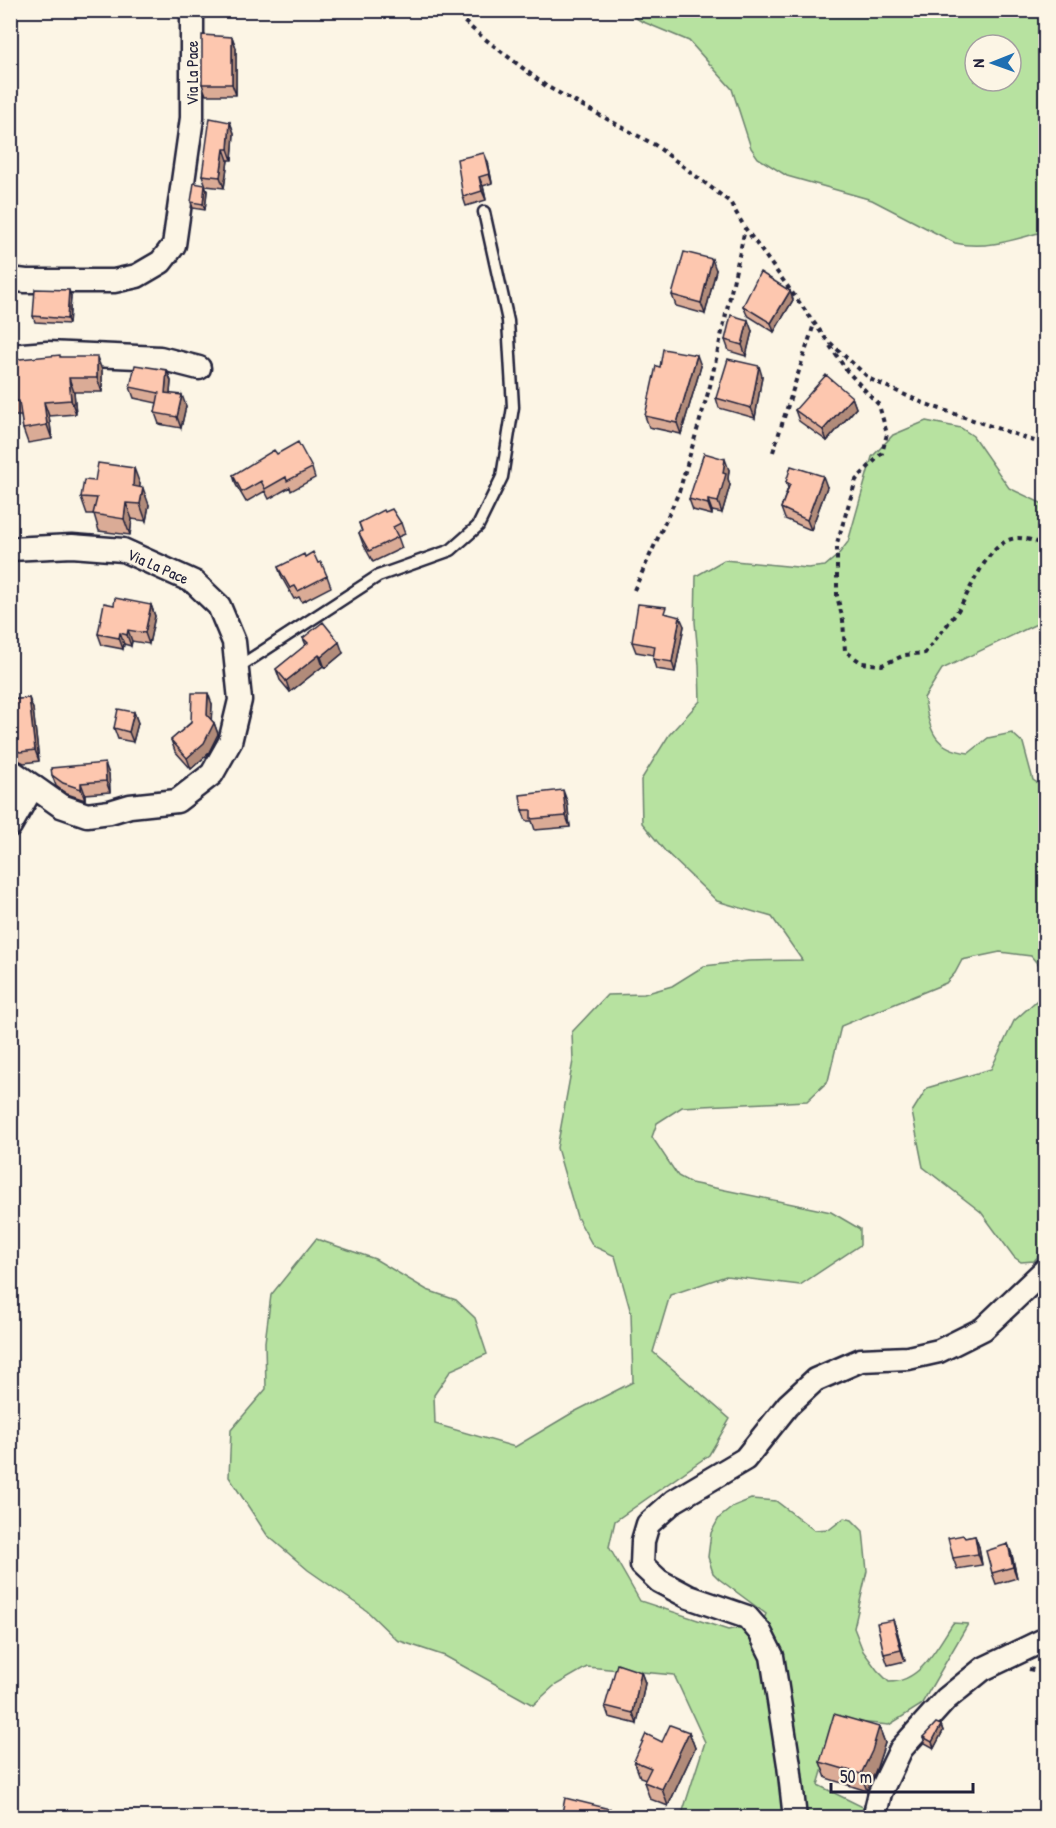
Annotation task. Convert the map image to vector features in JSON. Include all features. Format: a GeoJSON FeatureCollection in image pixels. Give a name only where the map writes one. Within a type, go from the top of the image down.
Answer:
{"type":"FeatureCollection","features":[{"type":"Feature","properties":{"kind":"street","name":"Via La Pace"},"geometry":{"type":"LineString","coordinates":[[10,279],[114,281],[137,276],[161,262],[174,245],[192,118],[192,10]]}},
{"type":"Feature","properties":{"kind":"street"},"geometry":{"type":"LineString","coordinates":[[10,356],[47,353],[160,358],[199,368]]}},
{"type":"Feature","properties":{"kind":"street","name":"Via La Pace"},"geometry":{"type":"LineString","coordinates":[[10,549],[72,546],[123,550],[194,582],[219,606],[234,642],[240,700],[230,742],[212,774],[177,801],[130,806],[87,815],[61,806],[10,770]]}},
{"type":"Feature","properties":{"kind":"street"},"geometry":{"type":"LineString","coordinates":[[10,826],[33,786]]}},
{"type":"Feature","properties":{"kind":"street"},"geometry":{"type":"LineString","coordinates":[[795,1818],[772,1656],[760,1632],[747,1617],[689,1597],[659,1581],[642,1565],[643,1541],[648,1524],[674,1501],[745,1459],[788,1405],[815,1380],[861,1360],[908,1358],[939,1351],[983,1329],[1046,1269]]}},
{"type":"Feature","properties":{"kind":"street"},"geometry":{"type":"LineString","coordinates":[[874,1818],[880,1793],[901,1749],[946,1699],[983,1669],[1046,1639]]}},
{"type":"Feature","properties":{"kind":"lane"},"geometry":{"type":"LineString","coordinates":[[237,668],[378,576],[451,550],[478,525],[502,477],[513,407],[508,321],[484,212]]}},
{"type":"Feature","properties":{"kind":"path"},"geometry":{"type":"LineString","coordinates":[[451,10],[546,86],[656,145],[730,202],[745,228],[826,339],[847,372],[879,405],[887,434],[882,453],[856,480],[837,543],[837,596],[843,620],[844,651],[862,663],[882,665],[905,655],[925,653],[957,611],[972,582],[990,555],[1006,542],[1017,538],[1046,546]]}},
{"type":"Feature","properties":{"kind":"path"},"geometry":{"type":"LineString","coordinates":[[634,590],[679,492],[710,386],[745,228]]}},
{"type":"Feature","properties":{"kind":"path"},"geometry":{"type":"LineString","coordinates":[[774,452],[814,323]]}},
{"type":"Feature","properties":{"kind":"path"},"geometry":{"type":"LineString","coordinates":[[826,339],[870,379],[923,403],[1046,445]]}},
{"type":"Feature","properties":{"kind":"green space"},"geometry":{"type":"Polygon","coordinates":[[[624,11],[1045,11],[1045,231],[989,244],[955,243],[872,200],[787,176],[758,158],[751,148],[732,89],[689,41],[641,21],[624,11]]]}},
{"type":"Feature","properties":{"kind":"green space"},"geometry":{"type":"Polygon","coordinates":[[[926,421],[961,428],[973,436],[1009,488],[1045,505],[1045,620],[942,669],[924,698],[931,728],[941,742],[957,751],[969,753],[988,738],[1012,733],[1023,743],[1033,780],[1045,788],[1045,973],[1031,956],[1000,952],[962,960],[946,983],[841,1026],[828,1081],[807,1101],[682,1107],[657,1123],[652,1137],[678,1176],[691,1183],[831,1212],[860,1229],[860,1245],[800,1285],[726,1276],[670,1295],[653,1352],[730,1419],[709,1455],[615,1521],[609,1547],[640,1601],[728,1630],[762,1623],[766,1614],[719,1579],[713,1573],[708,1557],[711,1533],[719,1518],[734,1506],[751,1499],[776,1501],[814,1530],[830,1529],[844,1518],[852,1520],[863,1531],[867,1571],[854,1628],[863,1651],[889,1682],[910,1676],[919,1670],[953,1623],[968,1624],[921,1705],[889,1725],[837,1720],[818,1785],[869,1810],[866,1817],[681,1817],[705,1742],[674,1675],[587,1667],[554,1686],[533,1705],[445,1656],[397,1640],[367,1611],[308,1570],[267,1535],[229,1477],[231,1430],[266,1389],[265,1342],[271,1295],[316,1239],[375,1259],[427,1290],[456,1300],[475,1318],[487,1354],[451,1370],[434,1395],[435,1424],[515,1447],[572,1413],[633,1382],[631,1313],[615,1256],[593,1246],[577,1217],[557,1148],[573,1061],[572,1032],[607,995],[644,994],[672,986],[704,966],[748,961],[802,960],[772,917],[717,901],[665,851],[642,823],[641,780],[669,735],[700,701],[695,622],[696,576],[724,560],[808,568],[825,566],[848,542],[872,457],[893,435],[926,421]]]}},
{"type":"Feature","properties":{"kind":"green space"},"geometry":{"type":"Polygon","coordinates":[[[1045,993],[1045,1248],[1034,1261],[1021,1262],[1014,1257],[981,1212],[923,1167],[912,1112],[927,1088],[991,1069],[1014,1021],[1045,993]]]}},
{"type":"Feature","properties":{"kind":"building"},"geometry":{"type":"Polygon","coordinates":[[[202,35],[232,37],[232,84],[202,84],[202,35]]]}},
{"type":"Feature","properties":{"kind":"building"},"geometry":{"type":"Polygon","coordinates":[[[210,118],[230,122],[228,149],[224,149],[220,177],[202,175],[210,118]]]}},
{"type":"Feature","properties":{"kind":"building"},"geometry":{"type":"Polygon","coordinates":[[[484,153],[489,174],[479,177],[482,191],[463,197],[457,159],[484,153]]]}},
{"type":"Feature","properties":{"kind":"building"},"geometry":{"type":"Polygon","coordinates":[[[194,183],[205,185],[203,204],[191,202],[194,183]]]}},
{"type":"Feature","properties":{"kind":"building"},"geometry":{"type":"Polygon","coordinates":[[[684,252],[712,259],[701,303],[672,295],[684,252]]]}},
{"type":"Feature","properties":{"kind":"building"},"geometry":{"type":"Polygon","coordinates":[[[760,272],[790,291],[771,323],[743,306],[760,272]]]}},
{"type":"Feature","properties":{"kind":"building"},"geometry":{"type":"Polygon","coordinates":[[[35,289],[69,290],[67,319],[33,316],[35,289]]]}},
{"type":"Feature","properties":{"kind":"building"},"geometry":{"type":"Polygon","coordinates":[[[731,315],[748,320],[742,345],[725,340],[731,315]]]}},
{"type":"Feature","properties":{"kind":"building"},"geometry":{"type":"Polygon","coordinates":[[[663,349],[697,355],[677,423],[645,416],[656,366],[660,367],[663,349]]]}},
{"type":"Feature","properties":{"kind":"building"},"geometry":{"type":"Polygon","coordinates":[[[60,355],[60,357],[97,357],[97,378],[69,378],[71,400],[44,402],[47,425],[23,429],[19,401],[10,402],[10,360],[60,355]]]}},
{"type":"Feature","properties":{"kind":"building"},"geometry":{"type":"Polygon","coordinates":[[[728,359],[759,366],[751,408],[716,398],[728,359]]]}},
{"type":"Feature","properties":{"kind":"building"},"geometry":{"type":"Polygon","coordinates":[[[135,365],[167,370],[165,393],[182,395],[177,417],[155,413],[159,393],[130,387],[135,365]]]}},
{"type":"Feature","properties":{"kind":"building"},"geometry":{"type":"Polygon","coordinates":[[[826,375],[852,397],[823,430],[795,410],[826,375]]]}},
{"type":"Feature","properties":{"kind":"building"},"geometry":{"type":"Polygon","coordinates":[[[298,442],[312,468],[287,481],[286,477],[265,489],[261,481],[242,492],[233,475],[274,450],[277,454],[298,442]]]}},
{"type":"Feature","properties":{"kind":"building"},"geometry":{"type":"Polygon","coordinates":[[[704,453],[725,459],[723,473],[726,474],[718,502],[708,500],[708,504],[689,499],[704,453]]]}},
{"type":"Feature","properties":{"kind":"building"},"geometry":{"type":"Polygon","coordinates":[[[98,463],[134,468],[133,486],[143,488],[140,504],[126,503],[124,519],[93,514],[97,498],[81,497],[84,480],[95,481],[98,463]]]}},
{"type":"Feature","properties":{"kind":"building"},"geometry":{"type":"Polygon","coordinates":[[[791,466],[823,476],[807,520],[781,508],[790,484],[786,482],[791,466]]]}},
{"type":"Feature","properties":{"kind":"building"},"geometry":{"type":"Polygon","coordinates":[[[392,509],[401,523],[393,527],[398,537],[369,551],[359,533],[362,531],[359,523],[384,510],[385,512],[392,509]]]}},
{"type":"Feature","properties":{"kind":"building"},"geometry":{"type":"Polygon","coordinates":[[[313,552],[318,563],[321,562],[327,576],[298,591],[295,586],[290,588],[278,567],[313,552]]]}},
{"type":"Feature","properties":{"kind":"building"},"geometry":{"type":"Polygon","coordinates":[[[115,598],[151,605],[145,633],[128,630],[127,635],[120,633],[119,638],[98,634],[104,603],[114,605],[115,598]]]}},
{"type":"Feature","properties":{"kind":"building"},"geometry":{"type":"Polygon","coordinates":[[[638,604],[666,607],[664,613],[680,617],[672,662],[653,659],[655,646],[632,642],[638,604]]]}},
{"type":"Feature","properties":{"kind":"building"},"geometry":{"type":"Polygon","coordinates":[[[323,622],[339,642],[286,681],[276,669],[308,643],[303,638],[323,622]]]}},
{"type":"Feature","properties":{"kind":"building"},"geometry":{"type":"Polygon","coordinates":[[[192,693],[208,693],[207,715],[214,723],[204,743],[187,758],[171,740],[191,723],[192,693]]]}},
{"type":"Feature","properties":{"kind":"building"},"geometry":{"type":"Polygon","coordinates":[[[29,698],[35,750],[20,752],[10,747],[10,700],[29,698]]]}},
{"type":"Feature","properties":{"kind":"building"},"geometry":{"type":"Polygon","coordinates":[[[118,709],[134,712],[129,732],[114,728],[118,709]]]}},
{"type":"Feature","properties":{"kind":"building"},"geometry":{"type":"Polygon","coordinates":[[[105,763],[106,781],[81,783],[81,789],[63,783],[52,775],[51,768],[105,763]]]}},
{"type":"Feature","properties":{"kind":"building"},"geometry":{"type":"Polygon","coordinates":[[[563,790],[566,816],[531,819],[531,810],[522,810],[520,795],[563,790]]]}},
{"type":"Feature","properties":{"kind":"building"},"geometry":{"type":"Polygon","coordinates":[[[963,1535],[965,1538],[975,1536],[978,1554],[953,1558],[948,1538],[963,1535]]]}},
{"type":"Feature","properties":{"kind":"building"},"geometry":{"type":"Polygon","coordinates":[[[1008,1544],[1013,1567],[992,1573],[986,1551],[1008,1544]]]}},
{"type":"Feature","properties":{"kind":"building"},"geometry":{"type":"Polygon","coordinates":[[[893,1620],[901,1650],[884,1654],[877,1623],[893,1620]]]}},
{"type":"Feature","properties":{"kind":"building"},"geometry":{"type":"Polygon","coordinates":[[[617,1664],[641,1672],[633,1713],[605,1706],[617,1664]]]}},
{"type":"Feature","properties":{"kind":"building"},"geometry":{"type":"Polygon","coordinates":[[[834,1714],[879,1727],[872,1751],[861,1774],[820,1762],[834,1714]]]}},
{"type":"Feature","properties":{"kind":"building"},"geometry":{"type":"Polygon","coordinates":[[[936,1723],[941,1725],[932,1742],[923,1737],[936,1723]]]}},
{"type":"Feature","properties":{"kind":"building"},"geometry":{"type":"Polygon","coordinates":[[[670,1725],[689,1732],[662,1789],[644,1782],[651,1768],[634,1761],[646,1734],[662,1742],[670,1725]]]}},
{"type":"Feature","properties":{"kind":"building"},"geometry":{"type":"Polygon","coordinates":[[[565,1798],[610,1809],[607,1818],[561,1818],[565,1798]]]}}]}
